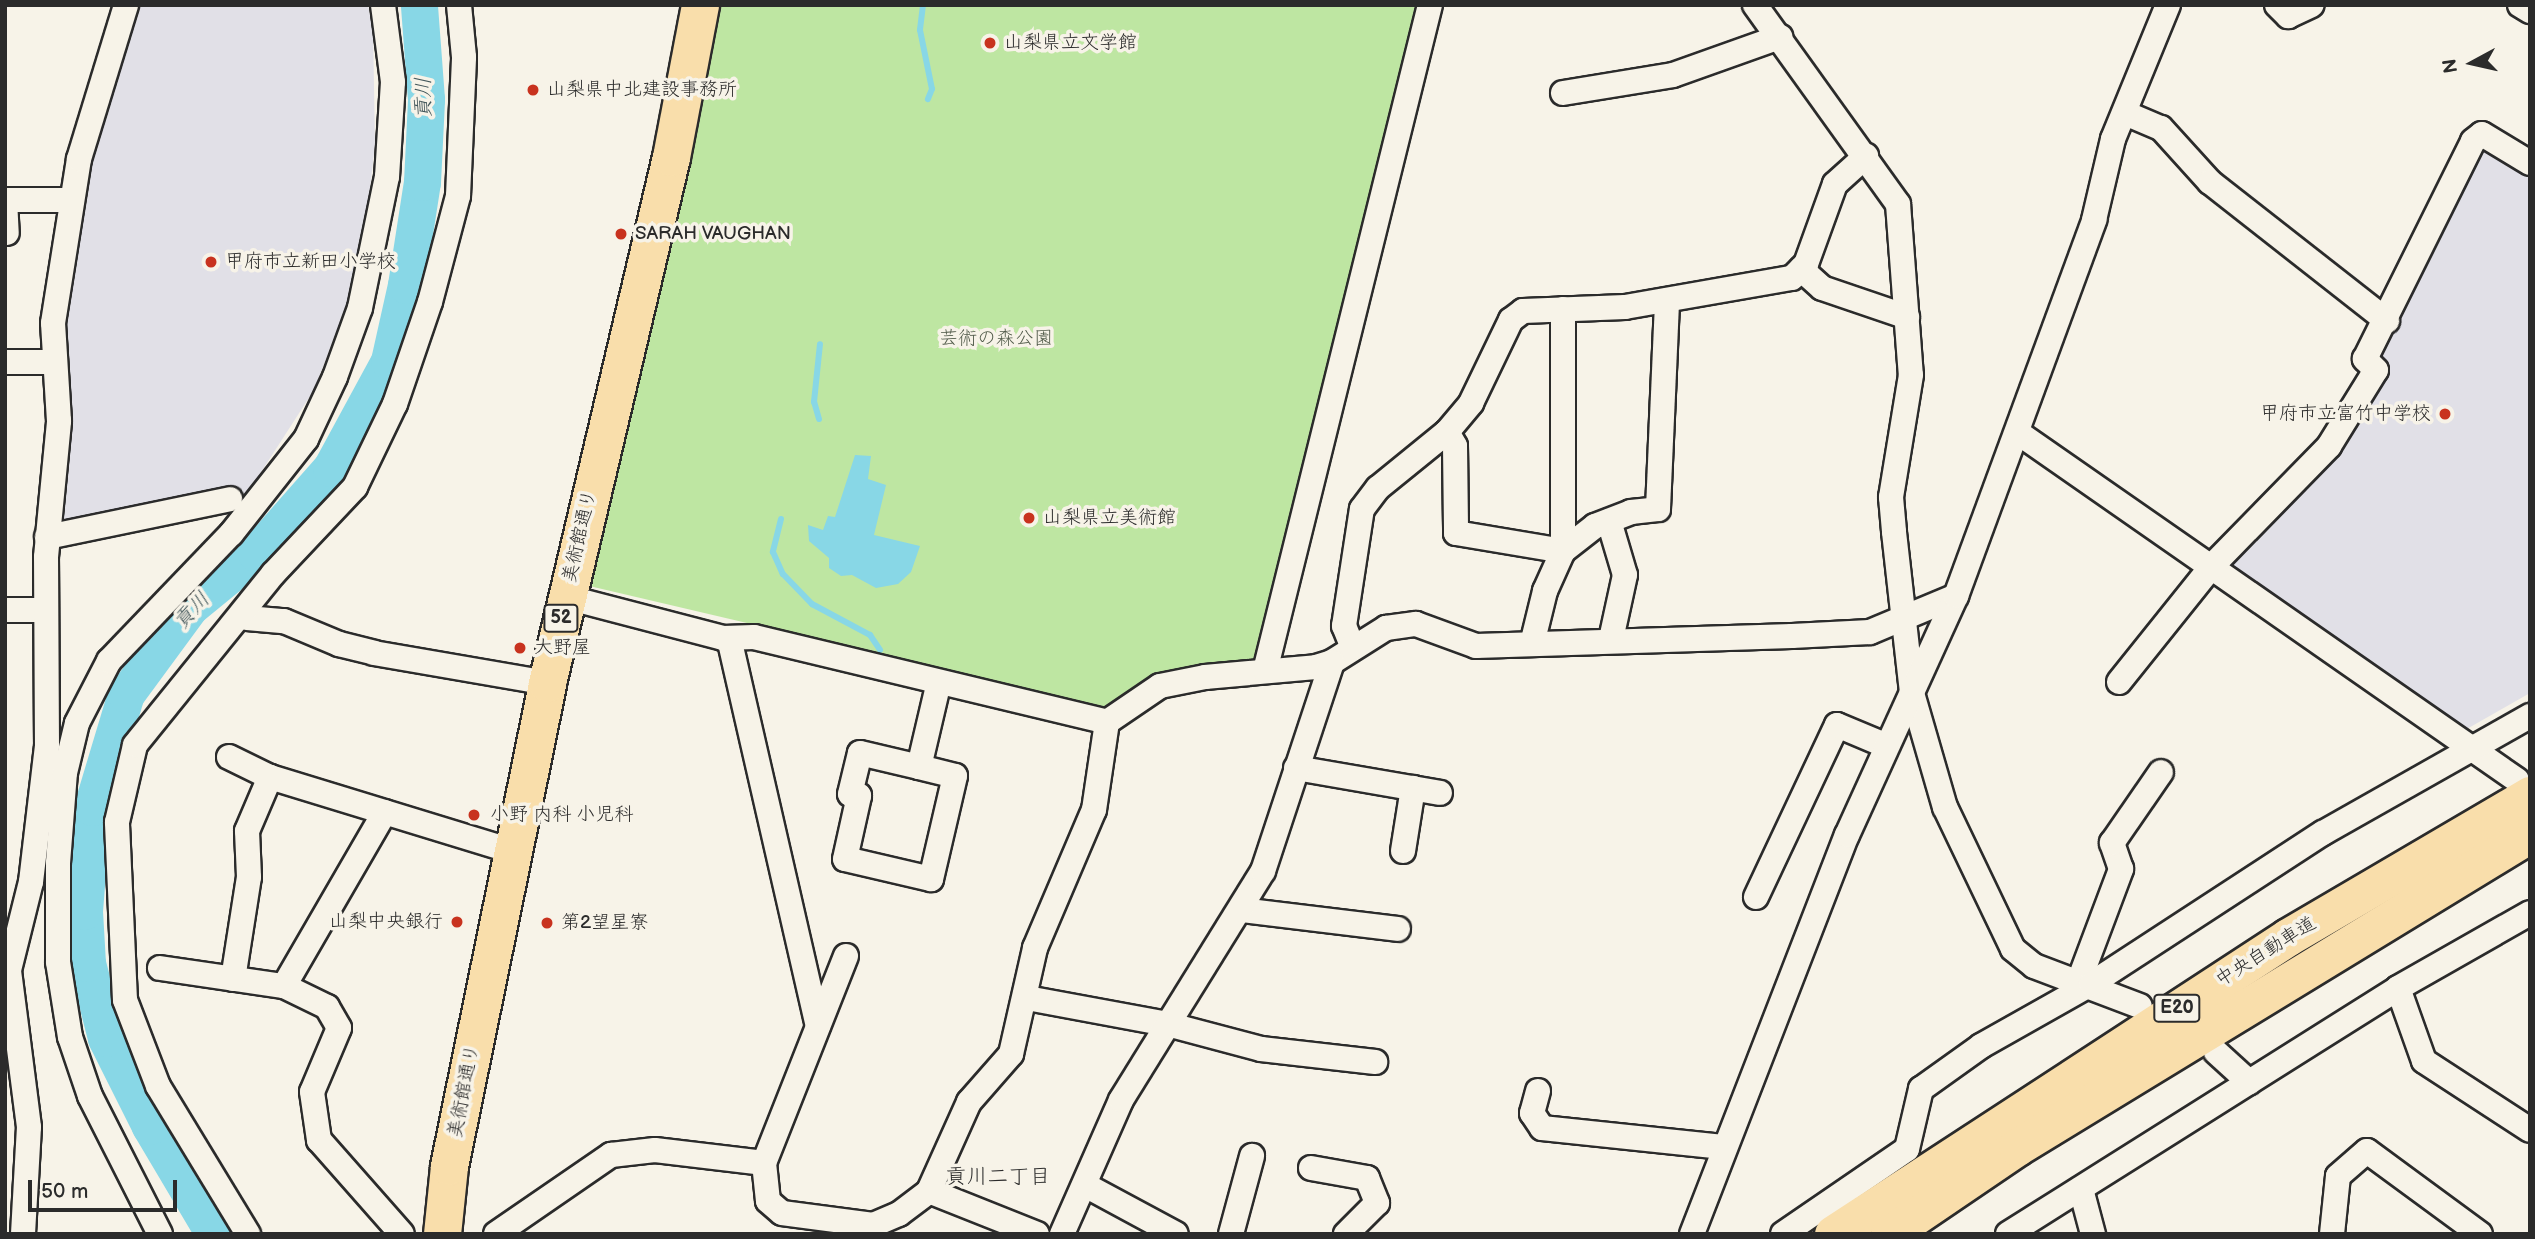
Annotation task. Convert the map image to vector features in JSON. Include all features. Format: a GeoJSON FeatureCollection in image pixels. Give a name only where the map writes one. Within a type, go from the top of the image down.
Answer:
{"type":"FeatureCollection","features":[{"type":"Feature","properties":{"kind":"highway","name":"美術館通り"},"geometry":{"type":"LineString","coordinates":[[442,1234],[449,1166],[547,682],[671,158],[700,5]]}},
{"type":"Feature","properties":{"kind":"highway","name":"中央自動車道"},"geometry":{"type":"LineString","coordinates":[[1833,1234],[2288,937],[2523,788]]}},
{"type":"Feature","properties":{"kind":"highway","name":"中央自動車道"},"geometry":{"type":"LineString","coordinates":[[1889,1234],[2017,1147],[2530,834]]}},
{"type":"Feature","properties":{"kind":"street"},"geometry":{"type":"LineString","coordinates":[[23,1234],[29,1127],[9,970],[31,882],[47,746],[47,537],[59,421],[53,362],[53,323],[79,159],[126,5]]}},
{"type":"Feature","properties":{"kind":"street"},"geometry":{"type":"LineString","coordinates":[[160,1234],[90,1096],[69,1037],[58,962],[58,863],[65,773],[77,723],[109,661],[231,534],[306,439],[335,377],[360,307],[387,177],[393,82],[383,5]]}},
{"type":"Feature","properties":{"kind":"street"},"geometry":{"type":"LineString","coordinates":[[248,1234],[158,1086],[125,1000],[117,822],[135,745],[273,575],[355,487],[395,404],[430,302],[458,195],[464,57],[459,5]]}},
{"type":"Feature","properties":{"kind":"street"},"geometry":{"type":"LineString","coordinates":[[1265,671],[1430,5]]}},
{"type":"Feature","properties":{"kind":"street"},"geometry":{"type":"LineString","coordinates":[[1755,5],[1898,204],[1911,375],[1891,497],[1912,693],[1945,807],[2013,949],[2034,967],[2085,983],[2140,1006]]}},
{"type":"Feature","properties":{"kind":"street"},"geometry":{"type":"LineString","coordinates":[[1692,1234],[1723,1147],[1887,746],[1956,597],[2094,220],[2113,139],[2168,5]]}},
{"type":"Feature","properties":{"kind":"street"},"geometry":{"type":"LineString","coordinates":[[2277,5],[2288,16],[2312,5]]}},
{"type":"Feature","properties":{"kind":"street"},"geometry":{"type":"LineString","coordinates":[[2520,5],[2530,11]]}},
{"type":"Feature","properties":{"kind":"street"},"geometry":{"type":"LineString","coordinates":[[1563,93],[1673,75],[1780,37]]}},
{"type":"Feature","properties":{"kind":"street"},"geometry":{"type":"LineString","coordinates":[[2125,113],[2161,128],[2210,182],[2387,321]]}},
{"type":"Feature","properties":{"kind":"street"},"geometry":{"type":"LineString","coordinates":[[2119,682],[2212,566],[2329,446],[2376,370],[2365,359],[2387,321],[2473,141],[2482,134],[2530,163]]}},
{"type":"Feature","properties":{"kind":"street"},"geometry":{"type":"LineString","coordinates":[[1353,648],[1344,626],[1362,509],[1378,488],[1447,432],[1471,403],[1511,320],[1523,311],[1667,300],[1792,278],[1801,269],[1835,184],[1866,156]]}},
{"type":"Feature","properties":{"kind":"street"},"geometry":{"type":"LineString","coordinates":[[7,233],[5,200],[72,200]]}},
{"type":"Feature","properties":{"kind":"street"},"geometry":{"type":"LineString","coordinates":[[1801,269],[1822,288],[1907,317]]}},
{"type":"Feature","properties":{"kind":"street"},"geometry":{"type":"LineString","coordinates":[[1447,432],[1455,446],[1456,533],[1563,551],[1609,520],[1658,509],[1667,300]]}},
{"type":"Feature","properties":{"kind":"street"},"geometry":{"type":"LineString","coordinates":[[1532,644],[1545,591],[1563,551],[1563,309]]}},
{"type":"Feature","properties":{"kind":"street"},"geometry":{"type":"LineString","coordinates":[[5,362],[53,362]]}},
{"type":"Feature","properties":{"kind":"street"},"geometry":{"type":"LineString","coordinates":[[2017,432],[2471,747],[2523,788]]}},
{"type":"Feature","properties":{"kind":"street"},"geometry":{"type":"LineString","coordinates":[[47,537],[230,499]]}},
{"type":"Feature","properties":{"kind":"street"},"geometry":{"type":"LineString","coordinates":[[1609,520],[1625,576],[1611,639]]}},
{"type":"Feature","properties":{"kind":"street"},"geometry":{"type":"LineString","coordinates":[[566,597],[729,638],[754,637],[1107,722]]}},
{"type":"Feature","properties":{"kind":"street"},"geometry":{"type":"LineString","coordinates":[[846,956],[764,1164],[768,1201],[781,1223],[873,1225],[899,1214],[929,1191],[969,1102],[1011,1054],[1027,998],[1035,948],[1094,810],[1107,722],[1160,686],[1332,662],[1386,628],[1416,624],[1476,646],[1611,639],[1870,632],[1956,597]]}},
{"type":"Feature","properties":{"kind":"street"},"geometry":{"type":"LineString","coordinates":[[5,610],[46,610]]}},
{"type":"Feature","properties":{"kind":"street"},"geometry":{"type":"LineString","coordinates":[[247,618],[284,621],[339,644],[374,653],[547,682]]}},
{"type":"Feature","properties":{"kind":"street"},"geometry":{"type":"LineString","coordinates":[[729,638],[818,1026]]}},
{"type":"Feature","properties":{"kind":"street"},"geometry":{"type":"LineString","coordinates":[[1062,1234],[1121,1100],[1242,910],[1263,871],[1332,662]]}},
{"type":"Feature","properties":{"kind":"street"},"geometry":{"type":"LineString","coordinates":[[919,767],[939,682]]}},
{"type":"Feature","properties":{"kind":"street"},"geometry":{"type":"LineString","coordinates":[[1783,1234],[1907,1149],[1921,1089],[1981,1046],[2323,833],[2530,716]]}},
{"type":"Feature","properties":{"kind":"street"},"geometry":{"type":"LineString","coordinates":[[1756,897],[1837,725],[1887,746]]}},
{"type":"Feature","properties":{"kind":"street"},"geometry":{"type":"LineString","coordinates":[[860,753],[919,767],[955,776],[931,879],[845,859],[859,796],[850,794],[860,753]]}},
{"type":"Feature","properties":{"kind":"street"},"geometry":{"type":"LineString","coordinates":[[229,757],[270,776],[512,851]]}},
{"type":"Feature","properties":{"kind":"street"},"geometry":{"type":"LineString","coordinates":[[1296,768],[1440,793]]}},
{"type":"Feature","properties":{"kind":"street"},"geometry":{"type":"LineString","coordinates":[[2085,983],[2121,869],[2112,843],[2161,772]]}},
{"type":"Feature","properties":{"kind":"street"},"geometry":{"type":"LineString","coordinates":[[233,979],[249,877],[247,831],[270,776]]}},
{"type":"Feature","properties":{"kind":"street"},"geometry":{"type":"LineString","coordinates":[[1404,851],[1413,788]]}},
{"type":"Feature","properties":{"kind":"street"},"geometry":{"type":"LineString","coordinates":[[284,986],[385,812]]}},
{"type":"Feature","properties":{"kind":"street"},"geometry":{"type":"LineString","coordinates":[[1242,910],[1398,929]]}},
{"type":"Feature","properties":{"kind":"street"},"geometry":{"type":"LineString","coordinates":[[2008,1234],[2398,988],[2530,913]]}},
{"type":"Feature","properties":{"kind":"street"},"geometry":{"type":"LineString","coordinates":[[160,968],[284,986],[327,1007],[339,1028],[312,1092],[319,1140],[402,1234]]}},
{"type":"Feature","properties":{"kind":"street"},"geometry":{"type":"LineString","coordinates":[[2398,988],[2424,1061],[2530,1130]]}},
{"type":"Feature","properties":{"kind":"street"},"geometry":{"type":"LineString","coordinates":[[1027,998],[1167,1024],[1261,1049],[1375,1062]]}},
{"type":"Feature","properties":{"kind":"street"},"geometry":{"type":"LineString","coordinates":[[2216,1052],[2249,1082]]}},
{"type":"Feature","properties":{"kind":"street"},"geometry":{"type":"LineString","coordinates":[[1538,1091],[1532,1113],[1542,1128],[1723,1147]]}},
{"type":"Feature","properties":{"kind":"street"},"geometry":{"type":"LineString","coordinates":[[496,1234],[611,1155],[655,1150],[764,1164]]}},
{"type":"Feature","properties":{"kind":"street"},"geometry":{"type":"LineString","coordinates":[[2332,1234],[2338,1176],[2367,1151],[2480,1234]]}},
{"type":"Feature","properties":{"kind":"street"},"geometry":{"type":"LineString","coordinates":[[1231,1234],[1251,1156]]}},
{"type":"Feature","properties":{"kind":"street"},"geometry":{"type":"LineString","coordinates":[[1311,1168],[1367,1178],[1377,1203],[1346,1234]]}},
{"type":"Feature","properties":{"kind":"street"},"geometry":{"type":"LineString","coordinates":[[1085,1185],[1176,1234]]}},
{"type":"Feature","properties":{"kind":"street"},"geometry":{"type":"LineString","coordinates":[[2081,1189],[2093,1234]]}},
{"type":"Feature","properties":{"kind":"street"},"geometry":{"type":"LineString","coordinates":[[929,1191],[1037,1234]]}},
{"type":"Feature","properties":{"kind":"shaded area","name":"甲府市立新田小学校"},"geometry":{"type":"Polygon","coordinates":[[[130,5],[368,5],[373,28],[375,144],[367,216],[346,307],[314,390],[243,500],[175,497],[49,529],[53,340],[80,163],[130,5]]]}},
{"type":"Feature","properties":{"kind":"shaded area","name":"甲府市立富竹中学校"},"geometry":{"type":"Polygon","coordinates":[[[2482,146],[2530,177],[2530,693],[2458,734],[2219,565],[2331,455],[2389,373],[2378,353],[2482,146]]]}},
{"type":"Feature","properties":{"kind":"green space","name":"芸術の森公園"},"geometry":{"type":"Polygon","coordinates":[[[718,5],[1422,5],[1259,660],[1108,708],[585,585],[718,5]]]}},
{"type":"Feature","properties":{"kind":"water"},"geometry":{"type":"Polygon","coordinates":[[[855,455],[871,456],[868,479],[886,485],[874,535],[920,546],[911,572],[898,584],[876,588],[852,575],[841,576],[829,568],[829,558],[809,541],[808,525],[823,530],[828,516],[835,517],[855,455]]]}},
{"type":"Feature","properties":{"kind":"waterway","name":"貢川"},"geometry":{"type":"LineString","coordinates":[[214,1234],[150,1126],[106,1038],[87,963],[84,911],[92,807],[126,694],[190,607],[256,553],[331,468],[389,361],[406,285],[422,182],[426,99],[419,5]]}},
{"type":"Feature","properties":{"kind":"waterway"},"geometry":{"type":"LineString","coordinates":[[923,5],[920,30],[932,89],[928,99]]}},
{"type":"Feature","properties":{"kind":"waterway"},"geometry":{"type":"LineString","coordinates":[[819,419],[814,402],[820,344]]}},
{"type":"Feature","properties":{"kind":"waterway"},"geometry":{"type":"LineString","coordinates":[[781,519],[773,552],[783,574],[812,604],[870,635],[880,650]]}},
{"type":"Feature","properties":{"kind":"place","name":"山梨県立文学館"},"geometry":{"type":"Point","coordinates":[990,43]}},
{"type":"Feature","properties":{"kind":"place","name":"山梨県中北建設事務所"},"geometry":{"type":"Point","coordinates":[533,90]}},
{"type":"Feature","properties":{"kind":"place","name":"SARAH VAUGHAN"},"geometry":{"type":"Point","coordinates":[621,234]}},
{"type":"Feature","properties":{"kind":"place","name":"甲府市立新田小学校"},"geometry":{"type":"Point","coordinates":[211,262]}},
{"type":"Feature","properties":{"kind":"place","name":"甲府市立富竹中学校"},"geometry":{"type":"Point","coordinates":[2445,414]}},
{"type":"Feature","properties":{"kind":"place","name":"山梨県立美術館"},"geometry":{"type":"Point","coordinates":[1029,518]}},
{"type":"Feature","properties":{"kind":"place","name":"大野屋"},"geometry":{"type":"Point","coordinates":[520,648]}},
{"type":"Feature","properties":{"kind":"place","name":"小野 内科 小児科"},"geometry":{"type":"Point","coordinates":[474,815]}},
{"type":"Feature","properties":{"kind":"place","name":"山梨中央銀行"},"geometry":{"type":"Point","coordinates":[457,922]}},
{"type":"Feature","properties":{"kind":"place","name":"第2望星寮"},"geometry":{"type":"Point","coordinates":[547,923]}},
{"type":"Feature","properties":{"kind":"district","name":"貢川二丁目"},"geometry":{"type":"Point","coordinates":[998,1177]}}]}
